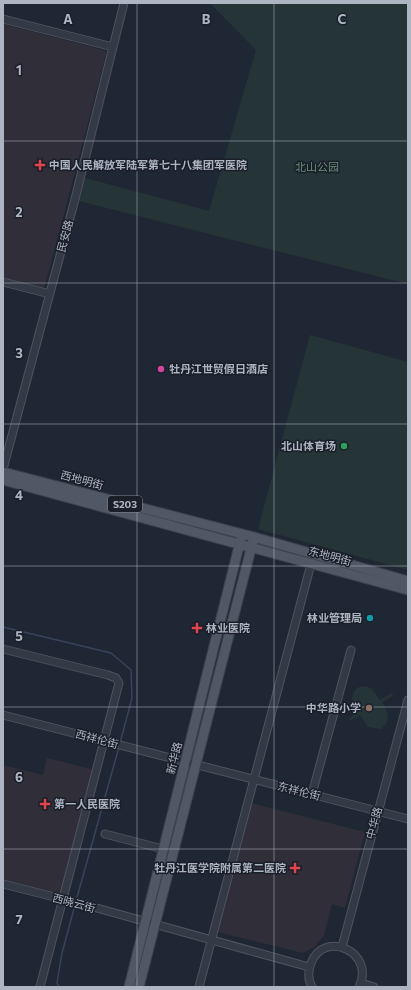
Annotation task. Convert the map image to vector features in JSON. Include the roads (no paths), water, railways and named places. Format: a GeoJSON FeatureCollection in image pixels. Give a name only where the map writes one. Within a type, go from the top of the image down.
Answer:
{"type":"FeatureCollection","features":[{"type":"Feature","properties":{"kind":"main road","name":"西地明街"},"geometry":{"type":"LineString","coordinates":[[3,472],[248,536]]}},
{"type":"Feature","properties":{"kind":"main road","name":"西地明街"},"geometry":{"type":"LineString","coordinates":[[3,480],[245,545]]}},
{"type":"Feature","properties":{"kind":"main road","name":"新华路"},"geometry":{"type":"LineString","coordinates":[[129,987],[163,849],[190,764],[248,536]]}},
{"type":"Feature","properties":{"kind":"main road","name":"东地明街"},"geometry":{"type":"LineString","coordinates":[[248,536],[408,581]]}},
{"type":"Feature","properties":{"kind":"main road","name":"东地明街"},"geometry":{"type":"LineString","coordinates":[[245,545],[408,590]]}},
{"type":"Feature","properties":{"kind":"main road"},"geometry":{"type":"LineString","coordinates":[[139,987],[155,925],[190,764]]}},
{"type":"Feature","properties":{"kind":"street","name":"民安路"},"geometry":{"type":"LineString","coordinates":[[3,469],[50,294],[124,3]]}},
{"type":"Feature","properties":{"kind":"street"},"geometry":{"type":"LineString","coordinates":[[3,19],[113,47]]}},
{"type":"Feature","properties":{"kind":"street"},"geometry":{"type":"LineString","coordinates":[[3,282],[50,294]]}},
{"type":"Feature","properties":{"kind":"street"},"geometry":{"type":"LineString","coordinates":[[199,987],[311,564]]}},
{"type":"Feature","properties":{"kind":"street"},"geometry":{"type":"LineString","coordinates":[[3,649],[116,678],[119,683],[40,987]]}},
{"type":"Feature","properties":{"kind":"street"},"geometry":{"type":"LineString","coordinates":[[312,794],[351,650]]}},
{"type":"Feature","properties":{"kind":"street","name":"中华路"},"geometry":{"type":"LineString","coordinates":[[342,947],[377,811],[408,700]]}},
{"type":"Feature","properties":{"kind":"street","name":"西祥伦街"},"geometry":{"type":"LineString","coordinates":[[3,715],[190,764]]}},
{"type":"Feature","properties":{"kind":"street","name":"东祥伦街"},"geometry":{"type":"LineString","coordinates":[[190,764],[408,819]]}},
{"type":"Feature","properties":{"kind":"street"},"geometry":{"type":"LineString","coordinates":[[105,834],[163,849]]}},
{"type":"Feature","properties":{"kind":"street","name":"西晓云街"},"geometry":{"type":"LineString","coordinates":[[3,884],[309,967]]}},
{"type":"Feature","properties":{"kind":"street"},"geometry":{"type":"LineString","coordinates":[[312,987],[308,976],[309,967],[318,953],[333,946],[342,947],[353,953],[361,964],[363,972],[360,985],[374,987]]}},
{"type":"Feature","properties":{"kind":"waterway"},"geometry":{"type":"LineString","coordinates":[[3,627],[111,653],[131,670],[132,698],[120,743]]}},
{"type":"Feature","properties":{"kind":"waterway"},"geometry":{"type":"LineString","coordinates":[[76,901],[119,747]]}},
{"type":"Feature","properties":{"kind":"waterway"},"geometry":{"type":"LineString","coordinates":[[59,987],[57,983],[62,953],[75,905]]}},
{"type":"Feature","properties":{"kind":"place","name":"中国人民解放军陆军第七十八集团军医院"},"geometry":{"type":"Point","coordinates":[40,165]}},
{"type":"Feature","properties":{"kind":"place","name":"牡丹江世贸假日酒店"},"geometry":{"type":"Point","coordinates":[161,369]}},
{"type":"Feature","properties":{"kind":"place","name":"北山体育场"},"geometry":{"type":"Point","coordinates":[344,446]}},
{"type":"Feature","properties":{"kind":"place","name":"林业管理局"},"geometry":{"type":"Point","coordinates":[370,618]}},
{"type":"Feature","properties":{"kind":"place","name":"林业医院"},"geometry":{"type":"Point","coordinates":[197,628]}},
{"type":"Feature","properties":{"kind":"place","name":"中华路小学"},"geometry":{"type":"Point","coordinates":[369,708]}},
{"type":"Feature","properties":{"kind":"place","name":"第一人民医院"},"geometry":{"type":"Point","coordinates":[45,804]}},
{"type":"Feature","properties":{"kind":"place","name":"牡丹江医学院附属第二医院"},"geometry":{"type":"Point","coordinates":[295,868]}},
{"type":"Feature","properties":{"kind":"park label","name":"北山公园"},"geometry":{"type":"Point","coordinates":[317,167]}}]}
